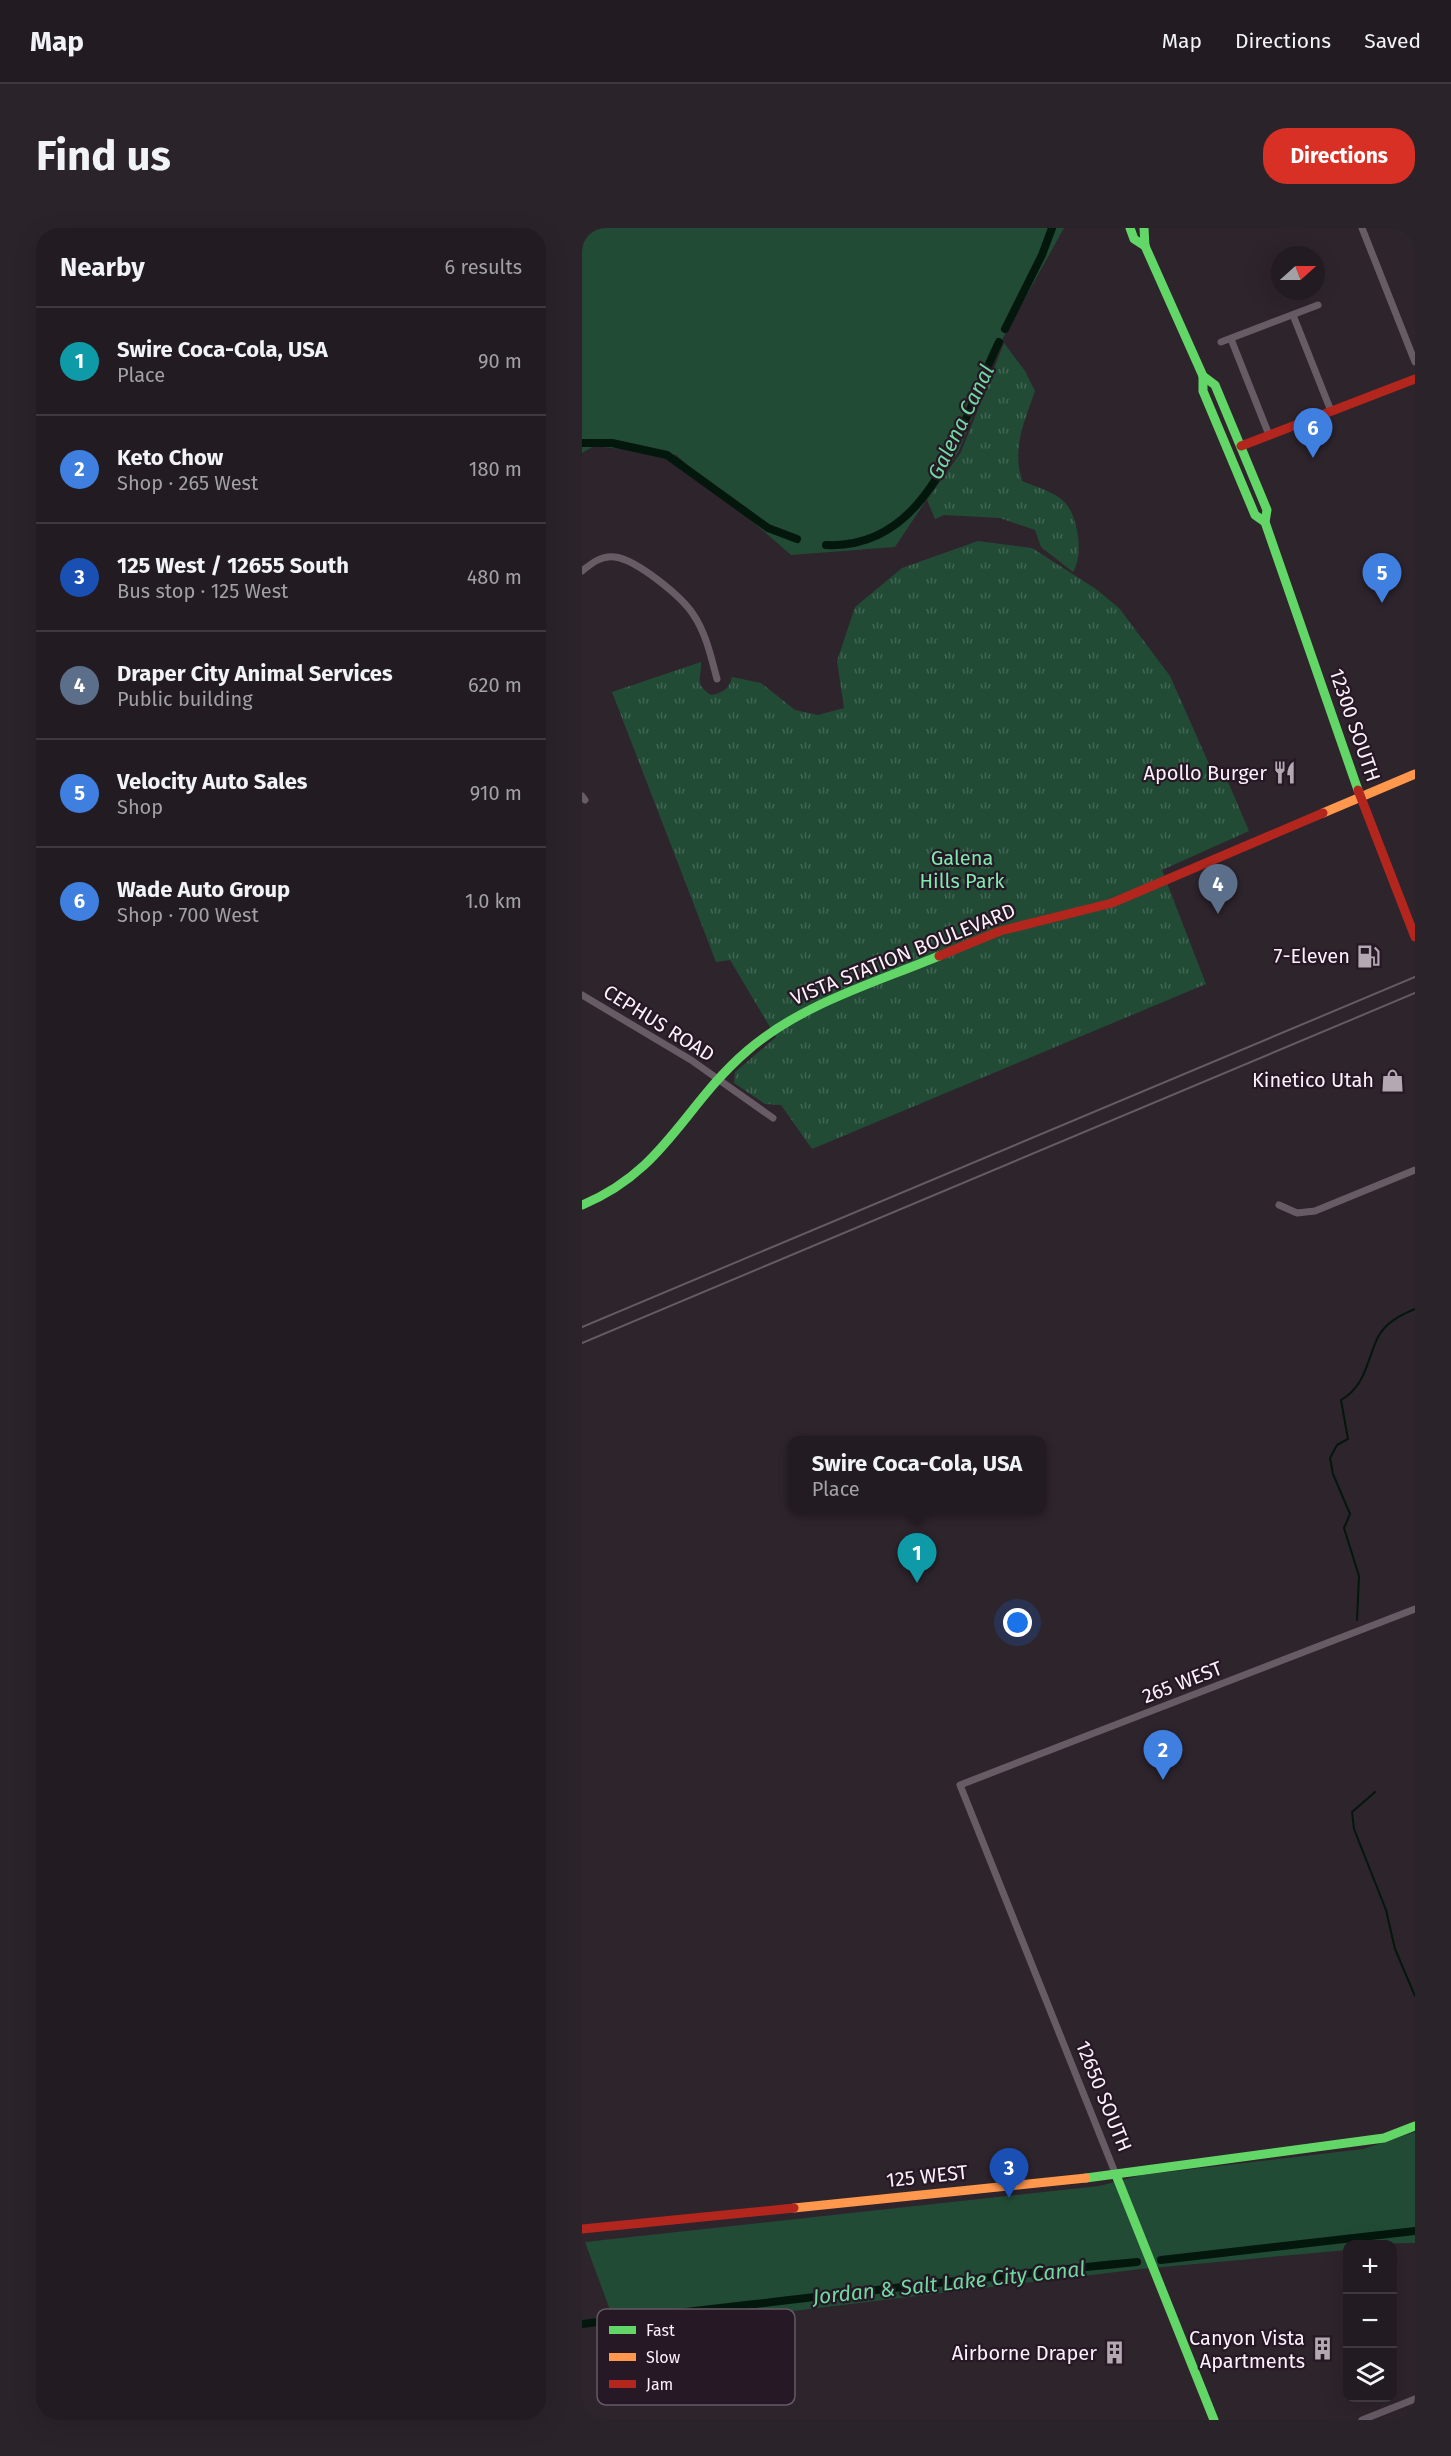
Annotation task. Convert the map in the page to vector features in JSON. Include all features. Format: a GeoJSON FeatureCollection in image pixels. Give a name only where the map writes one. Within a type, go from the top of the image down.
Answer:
{"type":"FeatureCollection","features":[{"type":"Feature","properties":{"kind":"main road"},"geometry":{"type":"LineString","coordinates":[[1130,228],[1134,239],[1145,246]]}},
{"type":"Feature","properties":{"kind":"main road"},"geometry":{"type":"LineString","coordinates":[[1144,228],[1145,246]]}},
{"type":"Feature","properties":{"kind":"main road","name":"12300 SOUTH"},"geometry":{"type":"LineString","coordinates":[[1145,246],[1203,376],[1203,391],[1255,515],[1264,522],[1360,797],[1415,937]]}},
{"type":"Feature","properties":{"kind":"main road","name":"12300 SOUTH"},"geometry":{"type":"LineString","coordinates":[[1203,376],[1215,385],[1241,446],[1267,510],[1264,522]]}},
{"type":"Feature","properties":{"kind":"main road"},"geometry":{"type":"LineString","coordinates":[[1241,446],[1415,379]]}},
{"type":"Feature","properties":{"kind":"main road","name":"VISTA STATION BOULEVARD"},"geometry":{"type":"LineString","coordinates":[[582,1205],[610,1195],[651,1163],[730,1066],[771,1031],[799,1014],[1000,931],[1112,903],[1415,774]]}},
{"type":"Feature","properties":{"kind":"main road","name":"125 WEST"},"geometry":{"type":"LineString","coordinates":[[582,2229],[1116,2175],[1384,2138],[1415,2126]]}},
{"type":"Feature","properties":{"kind":"main road","name":"12650 SOUTH"},"geometry":{"type":"LineString","coordinates":[[1116,2175],[1214,2420]]}},
{"type":"Feature","properties":{"kind":"street"},"geometry":{"type":"LineString","coordinates":[[1362,228],[1415,362]]}},
{"type":"Feature","properties":{"kind":"street"},"geometry":{"type":"LineString","coordinates":[[1221,342],[1318,305]]}},
{"type":"Feature","properties":{"kind":"street"},"geometry":{"type":"LineString","coordinates":[[1293,315],[1331,411]]}},
{"type":"Feature","properties":{"kind":"street"},"geometry":{"type":"LineString","coordinates":[[1232,339],[1269,435]]}},
{"type":"Feature","properties":{"kind":"street"},"geometry":{"type":"LineString","coordinates":[[582,571],[598,559],[613,556],[627,560],[681,599],[701,629],[717,679]]}},
{"type":"Feature","properties":{"kind":"street","name":"CEPHUS ROAD"},"geometry":{"type":"LineString","coordinates":[[582,995],[681,1054],[773,1118]]}},
{"type":"Feature","properties":{"kind":"street"},"geometry":{"type":"LineString","coordinates":[[1279,1205],[1297,1214],[1315,1211],[1415,1170]]}},
{"type":"Feature","properties":{"kind":"street","name":"265 WEST"},"geometry":{"type":"LineString","coordinates":[[960,1785],[1415,1610]]}},
{"type":"Feature","properties":{"kind":"street","name":"12650 SOUTH"},"geometry":{"type":"LineString","coordinates":[[960,1785],[1116,2175]]}},
{"type":"Feature","properties":{"kind":"street"},"geometry":{"type":"LineString","coordinates":[[1362,2420],[1415,2399]]}},
{"type":"Feature","properties":{"kind":"green space"},"geometry":{"type":"Polygon","coordinates":[[[582,228],[1064,228],[1003,338],[959,451],[895,547],[791,555],[676,455],[594,446],[582,453],[582,228]]]}},
{"type":"Feature","properties":{"kind":"green space"},"geometry":{"type":"Polygon","coordinates":[[[1004,343],[1025,371],[1035,391],[1023,425],[1019,446],[1019,469],[1022,481],[1046,490],[1063,500],[1071,512],[1077,529],[1079,548],[1073,572],[1041,547],[1035,530],[1000,518],[944,515],[935,519],[927,500],[961,452],[1004,343]]]}},
{"type":"Feature","properties":{"kind":"green space","name":"Galena Hills Park"},"geometry":{"type":"Polygon","coordinates":[[[978,541],[1032,548],[1096,589],[1119,608],[1170,676],[1213,773],[1223,770],[1249,831],[1162,870],[1206,984],[812,1149],[781,1105],[765,1104],[734,1083],[735,1072],[776,1037],[730,960],[716,962],[612,692],[701,662],[700,684],[711,695],[725,690],[732,677],[761,683],[795,710],[818,715],[844,708],[837,661],[855,607],[902,568],[978,541]]]}},
{"type":"Feature","properties":{"kind":"green space"},"geometry":{"type":"Polygon","coordinates":[[[1415,2132],[1415,2243],[1397,2243],[1397,2240],[1343,2240],[1343,2250],[1141,2269],[795,2311],[610,2309],[585,2242],[1099,2186],[1142,2175],[1363,2149],[1415,2132]]]}},
{"type":"Feature","properties":{"kind":"waterway","name":"Galena Canal"},"geometry":{"type":"LineString","coordinates":[[1005,329],[1042,255],[1052,228]]}},
{"type":"Feature","properties":{"kind":"waterway","name":"Galena Canal"},"geometry":{"type":"LineString","coordinates":[[826,545],[863,541],[893,526],[918,503],[939,474],[956,441],[999,342]]}},
{"type":"Feature","properties":{"kind":"waterway","name":"Galena Canal"},"geometry":{"type":"LineString","coordinates":[[582,443],[612,443],[667,455],[768,528],[797,539]]}},
{"type":"Feature","properties":{"kind":"waterway"},"geometry":{"type":"LineString","coordinates":[[1357,1620],[1359,1576],[1344,1528],[1350,1514],[1333,1474],[1330,1458],[1337,1445],[1348,1439],[1341,1400],[1361,1380],[1374,1345],[1385,1327],[1415,1309]]}},
{"type":"Feature","properties":{"kind":"waterway"},"geometry":{"type":"LineString","coordinates":[[1375,1792],[1352,1812],[1354,1829],[1386,1910],[1395,1949],[1415,1996]]}},
{"type":"Feature","properties":{"kind":"waterway","name":"Jordan & Salt Lake City Canal"},"geometry":{"type":"LineString","coordinates":[[1161,2260],[1415,2231]]}},
{"type":"Feature","properties":{"kind":"waterway","name":"Jordan & Salt Lake City Canal"},"geometry":{"type":"LineString","coordinates":[[712,2309],[1137,2262]]}},
{"type":"Feature","properties":{"kind":"waterway","name":"Jordan & Salt Lake City Canal"},"geometry":{"type":"LineString","coordinates":[[582,2324],[597,2322]]}},
{"type":"Feature","properties":{"kind":"railway"},"geometry":{"type":"LineString","coordinates":[[582,1327],[1415,977]]}},
{"type":"Feature","properties":{"kind":"railway"},"geometry":{"type":"LineString","coordinates":[[582,1343],[1415,993]]}},
{"type":"Feature","properties":{"kind":"traffic: fast"},"geometry":{"type":"LineString","coordinates":[[1130,228],[1134,239],[1145,246]]}},
{"type":"Feature","properties":{"kind":"traffic: fast"},"geometry":{"type":"LineString","coordinates":[[1144,228],[1145,246]]}},
{"type":"Feature","properties":{"kind":"traffic: fast"},"geometry":{"type":"LineString","coordinates":[[1145,246],[1203,376],[1215,385],[1267,510],[1265,522],[1358,790]]}},
{"type":"Feature","properties":{"kind":"traffic: fast"},"geometry":{"type":"LineString","coordinates":[[1203,376],[1203,391],[1255,515],[1265,522]]}},
{"type":"Feature","properties":{"kind":"traffic: fast"},"geometry":{"type":"LineString","coordinates":[[582,1205],[610,1191],[654,1156],[725,1072],[768,1035],[814,1007],[939,956]]}},
{"type":"Feature","properties":{"kind":"traffic: fast"},"geometry":{"type":"LineString","coordinates":[[1086,2178],[1384,2138],[1415,2126]]}},
{"type":"Feature","properties":{"kind":"traffic: fast"},"geometry":{"type":"LineString","coordinates":[[1116,2175],[1214,2420]]}},
{"type":"Feature","properties":{"kind":"traffic: slow"},"geometry":{"type":"LineString","coordinates":[[1323,813],[1415,774]]}},
{"type":"Feature","properties":{"kind":"traffic: slow"},"geometry":{"type":"LineString","coordinates":[[794,2208],[1086,2178]]}},
{"type":"Feature","properties":{"kind":"traffic: jam"},"geometry":{"type":"LineString","coordinates":[[1241,446],[1415,379]]}},
{"type":"Feature","properties":{"kind":"traffic: jam"},"geometry":{"type":"LineString","coordinates":[[1358,790],[1415,937]]}},
{"type":"Feature","properties":{"kind":"traffic: jam"},"geometry":{"type":"LineString","coordinates":[[939,956],[1000,931],[1112,903],[1323,813]]}},
{"type":"Feature","properties":{"kind":"traffic: jam"},"geometry":{"type":"LineString","coordinates":[[582,2229],[794,2208]]}},
{"type":"Feature","properties":{"kind":"place","name":"Wade Auto Group"},"geometry":{"type":"Point","coordinates":[1313,458]}},
{"type":"Feature","properties":{"kind":"place","name":"Velocity Auto Sales"},"geometry":{"type":"Point","coordinates":[1382,603]}},
{"type":"Feature","properties":{"kind":"place","name":"Apollo Burger"},"geometry":{"type":"Point","coordinates":[1285,773]}},
{"type":"Feature","properties":{"kind":"place","name":"Draper City Animal Services"},"geometry":{"type":"Point","coordinates":[1218,914]}},
{"type":"Feature","properties":{"kind":"place","name":"7-Eleven"},"geometry":{"type":"Point","coordinates":[1368,956]}},
{"type":"Feature","properties":{"kind":"place","name":"Kinetico Utah"},"geometry":{"type":"Point","coordinates":[1392,1080]}},
{"type":"Feature","properties":{"kind":"place","name":"Swire Coca-Cola, USA"},"geometry":{"type":"Point","coordinates":[917,1583]}},
{"type":"Feature","properties":{"kind":"place","name":"Keto Chow"},"geometry":{"type":"Point","coordinates":[1163,1780]}},
{"type":"Feature","properties":{"kind":"place","name":"125 West / 12655 South"},"geometry":{"type":"Point","coordinates":[1009,2198]}},
{"type":"Feature","properties":{"kind":"place","name":"Canyon Vista Apartments"},"geometry":{"type":"Point","coordinates":[1323,2349]}},
{"type":"Feature","properties":{"kind":"place","name":"Airborne Draper"},"geometry":{"type":"Point","coordinates":[1115,2353]}}]}
